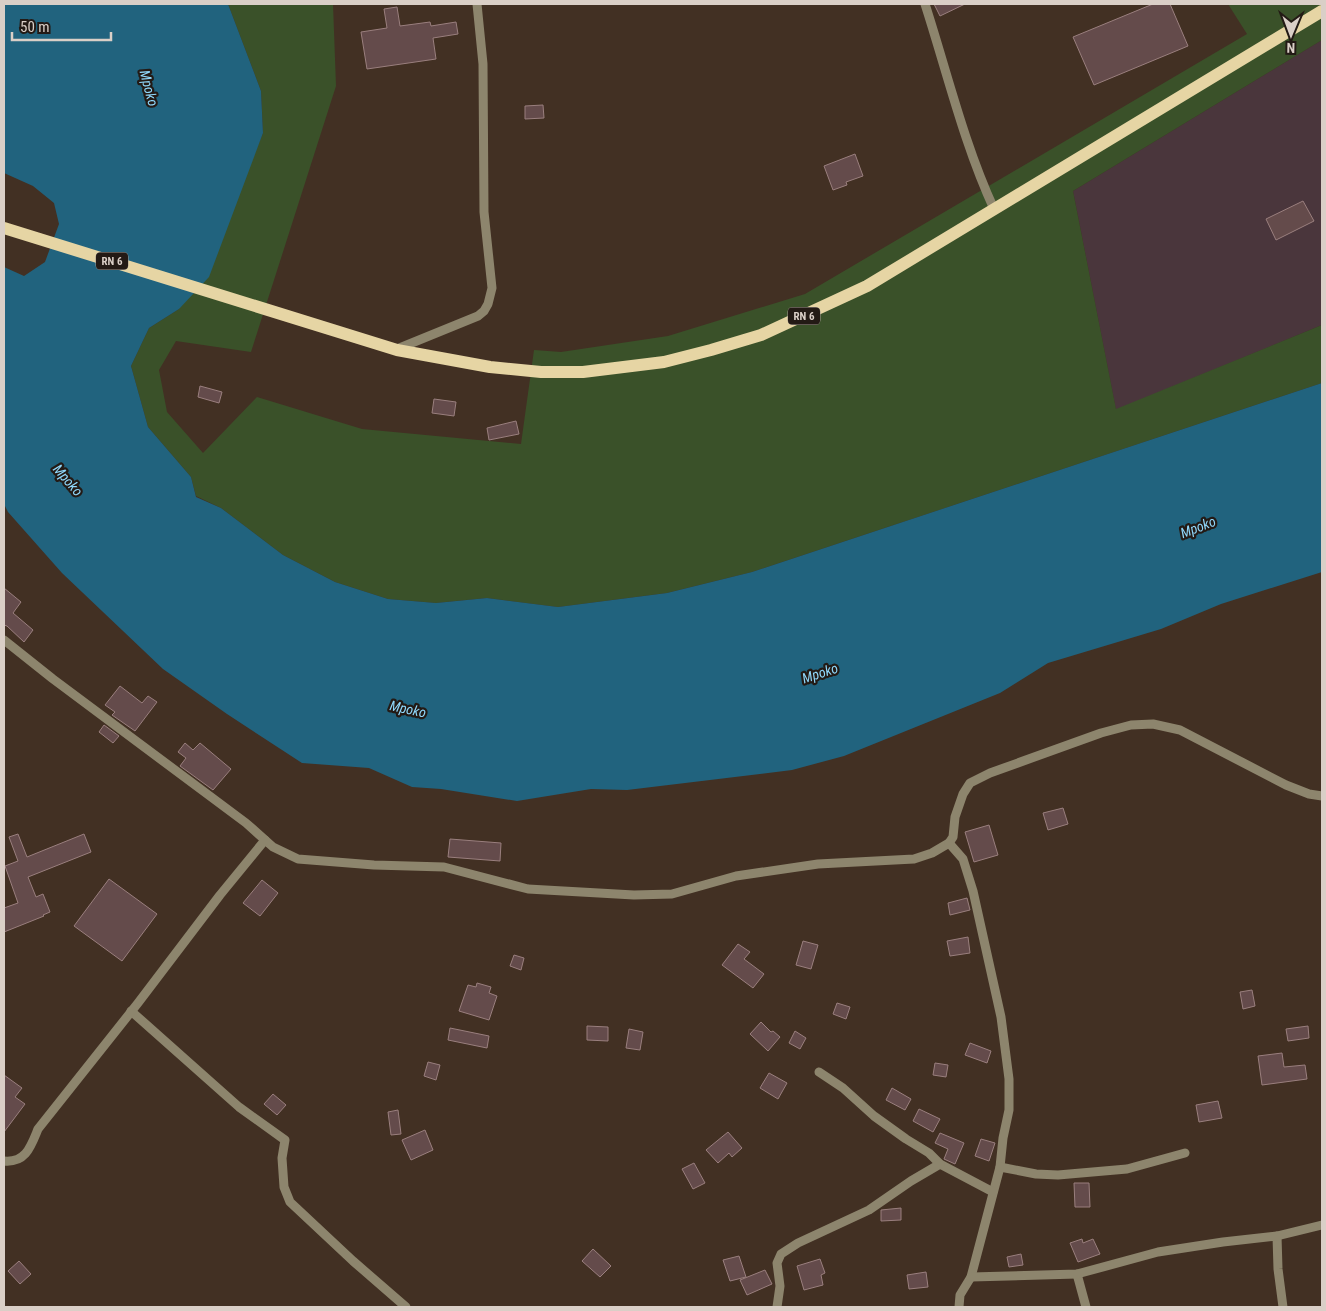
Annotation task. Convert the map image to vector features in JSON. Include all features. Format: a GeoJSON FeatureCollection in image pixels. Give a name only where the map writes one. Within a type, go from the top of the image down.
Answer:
{"type":"FeatureCollection","features":[{"type":"Feature","properties":{"kind":"main road","name":"RN 6"},"geometry":{"type":"LineString","coordinates":[[4,228],[396,350],[490,367],[541,372],[583,372],[664,362],[761,335],[867,286],[1322,11]]}},
{"type":"Feature","properties":{"kind":"street"},"geometry":{"type":"LineString","coordinates":[[396,350],[478,316],[488,304],[492,288],[484,212],[483,64],[477,4]]}},
{"type":"Feature","properties":{"kind":"street"},"geometry":{"type":"LineString","coordinates":[[925,4],[945,72],[984,187],[994,209]]}},
{"type":"Feature","properties":{"kind":"street"},"geometry":{"type":"LineString","coordinates":[[4,640],[53,679],[246,823],[273,847],[298,860],[444,867],[528,889],[634,895],[672,894],[736,876],[818,864],[914,860],[949,843],[953,837],[955,817],[963,794],[970,783],[990,773],[1101,733],[1131,725],[1153,724],[1180,730],[1286,784],[1309,794],[1322,796]]}},
{"type":"Feature","properties":{"kind":"street"},"geometry":{"type":"LineString","coordinates":[[4,1161],[12,1162],[22,1157],[30,1146],[38,1128],[265,840]]}},
{"type":"Feature","properties":{"kind":"street"},"geometry":{"type":"LineString","coordinates":[[949,843],[963,859],[973,891],[1001,1017],[1009,1079],[1009,1110],[1003,1138],[1000,1167],[971,1277],[960,1295],[960,1307]]}},
{"type":"Feature","properties":{"kind":"street"},"geometry":{"type":"LineString","coordinates":[[131,1011],[239,1107],[284,1140],[282,1158],[284,1187],[290,1202],[406,1307]]}},
{"type":"Feature","properties":{"kind":"street"},"geometry":{"type":"LineString","coordinates":[[818,1072],[843,1088],[874,1116],[929,1153],[940,1164],[993,1192]]}},
{"type":"Feature","properties":{"kind":"street"},"geometry":{"type":"LineString","coordinates":[[1000,1167],[1036,1174],[1058,1175],[1128,1169],[1186,1153]]}},
{"type":"Feature","properties":{"kind":"street"},"geometry":{"type":"LineString","coordinates":[[777,1307],[780,1286],[777,1263],[781,1254],[798,1243],[869,1210],[911,1181],[940,1164]]}},
{"type":"Feature","properties":{"kind":"street"},"geometry":{"type":"LineString","coordinates":[[971,1277],[1077,1274],[1158,1252],[1276,1236],[1322,1225]]}},
{"type":"Feature","properties":{"kind":"street"},"geometry":{"type":"LineString","coordinates":[[1276,1236],[1283,1307]]}},
{"type":"Feature","properties":{"kind":"street"},"geometry":{"type":"LineString","coordinates":[[1077,1274],[1086,1307]]}},
{"type":"Feature","properties":{"kind":"shaded area"},"geometry":{"type":"Polygon","coordinates":[[[1322,40],[1322,325],[1116,410],[1073,191],[1322,40]]]}},
{"type":"Feature","properties":{"kind":"green space"},"geometry":{"type":"Polygon","coordinates":[[[228,4],[333,4],[336,86],[251,352],[176,341],[159,370],[167,412],[203,453],[257,397],[362,429],[521,444],[534,350],[561,352],[668,336],[805,294],[1247,34],[1228,4],[1322,4],[1322,40],[1073,191],[1116,409],[1322,325],[1322,383],[752,572],[667,593],[558,607],[487,598],[436,603],[388,599],[335,582],[283,555],[221,508],[196,496],[191,477],[148,427],[131,366],[149,328],[179,309],[245,177],[263,133],[261,91],[228,4]]]}},
{"type":"Feature","properties":{"kind":"water","name":"Mpoko"},"geometry":{"type":"Polygon","coordinates":[[[4,4],[228,4],[261,91],[263,133],[209,277],[179,309],[149,328],[131,366],[148,427],[191,477],[196,497],[221,508],[283,555],[335,582],[388,599],[436,603],[487,598],[558,607],[667,593],[752,572],[1322,383],[1322,572],[1221,604],[1161,629],[1048,663],[1000,693],[844,756],[792,770],[627,790],[591,789],[517,801],[441,789],[412,787],[369,768],[302,763],[163,669],[62,573],[8,512],[4,504],[4,267],[24,276],[45,262],[59,224],[54,203],[33,186],[4,173],[4,4]]]}},
{"type":"Feature","properties":{"kind":"building"},"geometry":{"type":"Polygon","coordinates":[[[934,4],[965,4],[940,16],[934,4]]]}},
{"type":"Feature","properties":{"kind":"building"},"geometry":{"type":"Polygon","coordinates":[[[1153,4],[1170,4],[1188,46],[1094,85],[1073,37],[1153,4]]]}},
{"type":"Feature","properties":{"kind":"building"},"geometry":{"type":"Polygon","coordinates":[[[397,7],[400,26],[430,22],[431,26],[456,22],[458,34],[433,38],[436,59],[367,69],[361,32],[387,28],[384,9],[397,7]]]}},
{"type":"Feature","properties":{"kind":"building"},"geometry":{"type":"Polygon","coordinates":[[[543,105],[544,118],[525,119],[525,106],[543,105]]]}},
{"type":"Feature","properties":{"kind":"building"},"geometry":{"type":"Polygon","coordinates":[[[855,154],[863,176],[846,182],[847,185],[833,190],[824,166],[855,154]]]}},
{"type":"Feature","properties":{"kind":"building"},"geometry":{"type":"Polygon","coordinates":[[[1303,201],[1314,221],[1276,240],[1266,219],[1303,201]]]}},
{"type":"Feature","properties":{"kind":"building"},"geometry":{"type":"Polygon","coordinates":[[[200,386],[222,392],[219,403],[198,397],[200,386]]]}},
{"type":"Feature","properties":{"kind":"building"},"geometry":{"type":"Polygon","coordinates":[[[434,399],[456,402],[454,416],[432,413],[434,399]]]}},
{"type":"Feature","properties":{"kind":"building"},"geometry":{"type":"Polygon","coordinates":[[[516,421],[519,434],[489,440],[487,428],[516,421]]]}},
{"type":"Feature","properties":{"kind":"building"},"geometry":{"type":"Polygon","coordinates":[[[4,588],[21,602],[13,613],[33,630],[24,642],[4,625],[4,588]]]}},
{"type":"Feature","properties":{"kind":"building"},"geometry":{"type":"Polygon","coordinates":[[[120,686],[142,703],[148,696],[157,702],[135,731],[112,715],[115,712],[105,705],[120,686]]]}},
{"type":"Feature","properties":{"kind":"building"},"geometry":{"type":"Polygon","coordinates":[[[104,725],[119,736],[113,743],[99,732],[104,725]]]}},
{"type":"Feature","properties":{"kind":"building"},"geometry":{"type":"Polygon","coordinates":[[[185,743],[193,750],[200,743],[231,769],[213,790],[180,766],[186,758],[178,752],[185,743]]]}},
{"type":"Feature","properties":{"kind":"building"},"geometry":{"type":"Polygon","coordinates":[[[1063,808],[1068,824],[1048,830],[1043,813],[1063,808]]]}},
{"type":"Feature","properties":{"kind":"building"},"geometry":{"type":"Polygon","coordinates":[[[989,825],[998,855],[974,862],[965,832],[989,825]]]}},
{"type":"Feature","properties":{"kind":"building"},"geometry":{"type":"Polygon","coordinates":[[[18,834],[27,857],[84,834],[91,852],[28,877],[36,897],[43,894],[50,912],[4,932],[4,908],[18,903],[5,866],[18,861],[9,837],[18,834]]]}},
{"type":"Feature","properties":{"kind":"building"},"geometry":{"type":"Polygon","coordinates":[[[450,839],[501,843],[500,861],[448,857],[450,839]]]}},
{"type":"Feature","properties":{"kind":"building"},"geometry":{"type":"Polygon","coordinates":[[[109,879],[157,914],[122,961],[74,926],[109,879]]]}},
{"type":"Feature","properties":{"kind":"building"},"geometry":{"type":"Polygon","coordinates":[[[262,880],[278,893],[260,916],[243,903],[262,880]]]}},
{"type":"Feature","properties":{"kind":"building"},"geometry":{"type":"Polygon","coordinates":[[[967,898],[970,910],[950,915],[948,903],[967,898]]]}},
{"type":"Feature","properties":{"kind":"building"},"geometry":{"type":"Polygon","coordinates":[[[968,937],[970,953],[950,956],[947,941],[968,937]]]}},
{"type":"Feature","properties":{"kind":"building"},"geometry":{"type":"Polygon","coordinates":[[[803,941],[818,945],[811,969],[796,965],[803,941]]]}},
{"type":"Feature","properties":{"kind":"building"},"geometry":{"type":"Polygon","coordinates":[[[738,944],[750,952],[744,959],[764,974],[753,988],[722,965],[738,944]]]}},
{"type":"Feature","properties":{"kind":"building"},"geometry":{"type":"Polygon","coordinates":[[[514,955],[524,958],[521,970],[510,966],[514,955]]]}},
{"type":"Feature","properties":{"kind":"building"},"geometry":{"type":"Polygon","coordinates":[[[477,983],[491,987],[489,993],[497,996],[489,1020],[459,1011],[468,985],[476,987],[477,983]]]}},
{"type":"Feature","properties":{"kind":"building"},"geometry":{"type":"Polygon","coordinates":[[[1252,990],[1255,1006],[1243,1009],[1240,992],[1252,990]]]}},
{"type":"Feature","properties":{"kind":"building"},"geometry":{"type":"Polygon","coordinates":[[[837,1003],[850,1007],[846,1019],[833,1014],[837,1003]]]}},
{"type":"Feature","properties":{"kind":"building"},"geometry":{"type":"Polygon","coordinates":[[[761,1022],[771,1032],[773,1031],[780,1037],[768,1051],[750,1034],[761,1022]]]}},
{"type":"Feature","properties":{"kind":"building"},"geometry":{"type":"Polygon","coordinates":[[[587,1026],[608,1027],[608,1041],[587,1040],[587,1026]]]}},
{"type":"Feature","properties":{"kind":"building"},"geometry":{"type":"Polygon","coordinates":[[[1308,1026],[1309,1038],[1288,1041],[1286,1029],[1308,1026]]]}},
{"type":"Feature","properties":{"kind":"building"},"geometry":{"type":"Polygon","coordinates":[[[450,1028],[489,1036],[487,1048],[448,1040],[450,1028]]]}},
{"type":"Feature","properties":{"kind":"building"},"geometry":{"type":"Polygon","coordinates":[[[629,1029],[643,1032],[640,1050],[626,1048],[629,1029]]]}},
{"type":"Feature","properties":{"kind":"building"},"geometry":{"type":"Polygon","coordinates":[[[795,1031],[806,1038],[800,1049],[789,1043],[795,1031]]]}},
{"type":"Feature","properties":{"kind":"building"},"geometry":{"type":"Polygon","coordinates":[[[970,1043],[991,1051],[987,1063],[965,1055],[970,1043]]]}},
{"type":"Feature","properties":{"kind":"building"},"geometry":{"type":"Polygon","coordinates":[[[1282,1053],[1284,1067],[1305,1065],[1307,1079],[1262,1085],[1258,1056],[1282,1053]]]}},
{"type":"Feature","properties":{"kind":"building"},"geometry":{"type":"Polygon","coordinates":[[[428,1062],[440,1065],[436,1080],[424,1076],[428,1062]]]}},
{"type":"Feature","properties":{"kind":"building"},"geometry":{"type":"Polygon","coordinates":[[[935,1063],[948,1065],[946,1077],[933,1075],[935,1063]]]}},
{"type":"Feature","properties":{"kind":"building"},"geometry":{"type":"Polygon","coordinates":[[[769,1073],[787,1083],[778,1099],[760,1088],[769,1073]]]}},
{"type":"Feature","properties":{"kind":"building"},"geometry":{"type":"Polygon","coordinates":[[[4,1075],[22,1088],[15,1097],[25,1104],[4,1132],[4,1075]]]}},
{"type":"Feature","properties":{"kind":"building"},"geometry":{"type":"Polygon","coordinates":[[[892,1088],[911,1099],[905,1110],[886,1100],[892,1088]]]}},
{"type":"Feature","properties":{"kind":"building"},"geometry":{"type":"Polygon","coordinates":[[[273,1094],[286,1105],[277,1115],[264,1104],[273,1094]]]}},
{"type":"Feature","properties":{"kind":"building"},"geometry":{"type":"Polygon","coordinates":[[[1218,1101],[1222,1118],[1199,1122],[1196,1105],[1218,1101]]]}},
{"type":"Feature","properties":{"kind":"building"},"geometry":{"type":"Polygon","coordinates":[[[919,1109],[940,1119],[933,1132],[913,1121],[919,1109]]]}},
{"type":"Feature","properties":{"kind":"building"},"geometry":{"type":"Polygon","coordinates":[[[398,1110],[401,1134],[391,1135],[388,1112],[398,1110]]]}},
{"type":"Feature","properties":{"kind":"building"},"geometry":{"type":"Polygon","coordinates":[[[425,1130],[433,1150],[411,1160],[402,1140],[425,1130]]]}},
{"type":"Feature","properties":{"kind":"building"},"geometry":{"type":"Polygon","coordinates":[[[728,1132],[742,1148],[732,1157],[729,1153],[718,1163],[706,1150],[728,1132]]]}},
{"type":"Feature","properties":{"kind":"building"},"geometry":{"type":"Polygon","coordinates":[[[940,1133],[964,1143],[955,1164],[944,1159],[948,1149],[935,1143],[940,1133]]]}},
{"type":"Feature","properties":{"kind":"building"},"geometry":{"type":"Polygon","coordinates":[[[981,1139],[995,1143],[989,1161],[975,1156],[981,1139]]]}},
{"type":"Feature","properties":{"kind":"building"},"geometry":{"type":"Polygon","coordinates":[[[694,1163],[705,1183],[693,1189],[682,1169],[694,1163]]]}},
{"type":"Feature","properties":{"kind":"building"},"geometry":{"type":"Polygon","coordinates":[[[1074,1183],[1089,1183],[1090,1207],[1075,1207],[1074,1183]]]}},
{"type":"Feature","properties":{"kind":"building"},"geometry":{"type":"Polygon","coordinates":[[[901,1208],[901,1220],[881,1221],[881,1210],[901,1208]]]}},
{"type":"Feature","properties":{"kind":"building"},"geometry":{"type":"Polygon","coordinates":[[[1082,1239],[1083,1243],[1093,1239],[1100,1254],[1078,1262],[1070,1243],[1082,1239]]]}},
{"type":"Feature","properties":{"kind":"building"},"geometry":{"type":"Polygon","coordinates":[[[593,1249],[611,1266],[600,1277],[582,1261],[593,1249]]]}},
{"type":"Feature","properties":{"kind":"building"},"geometry":{"type":"Polygon","coordinates":[[[1021,1254],[1023,1265],[1009,1267],[1007,1257],[1021,1254]]]}},
{"type":"Feature","properties":{"kind":"building"},"geometry":{"type":"Polygon","coordinates":[[[739,1256],[746,1277],[730,1281],[723,1260],[739,1256]]]}},
{"type":"Feature","properties":{"kind":"building"},"geometry":{"type":"Polygon","coordinates":[[[820,1259],[825,1273],[821,1275],[823,1285],[804,1290],[797,1266],[820,1259]]]}},
{"type":"Feature","properties":{"kind":"building"},"geometry":{"type":"Polygon","coordinates":[[[19,1261],[31,1274],[20,1284],[8,1271],[19,1261]]]}},
{"type":"Feature","properties":{"kind":"building"},"geometry":{"type":"Polygon","coordinates":[[[765,1270],[772,1284],[747,1295],[740,1280],[765,1270]]]}},
{"type":"Feature","properties":{"kind":"building"},"geometry":{"type":"Polygon","coordinates":[[[926,1272],[928,1287],[909,1289],[907,1275],[926,1272]]]}}]}
